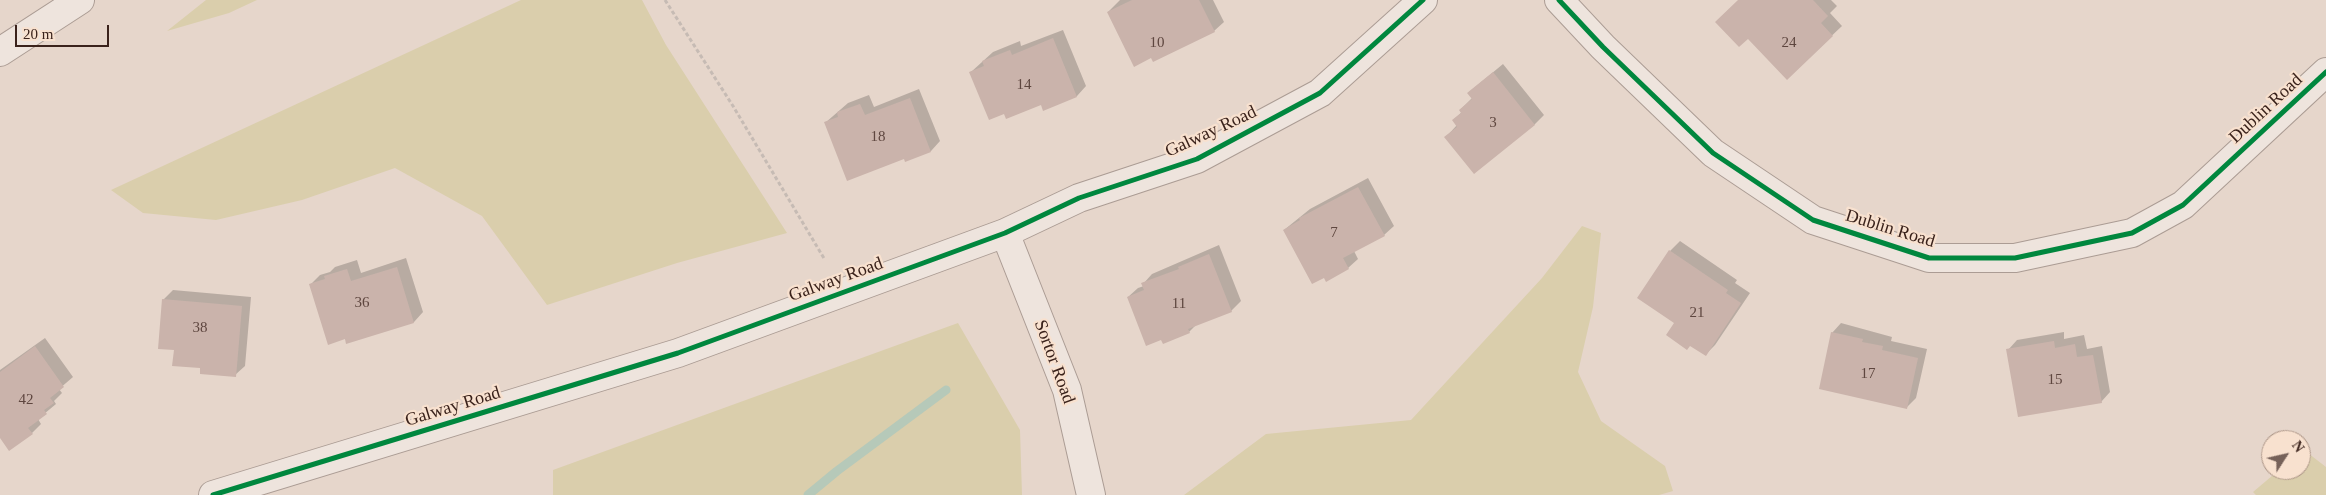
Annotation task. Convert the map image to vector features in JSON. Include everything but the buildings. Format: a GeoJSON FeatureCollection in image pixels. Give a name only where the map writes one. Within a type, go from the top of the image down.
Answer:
{"type":"FeatureCollection","features":[{"type":"Feature","properties":{"kind":"street"},"geometry":{"type":"LineString","coordinates":[[0,52],[80,0]]}},
{"type":"Feature","properties":{"kind":"street","name":"Galway Road"},"geometry":{"type":"LineString","coordinates":[[213,495],[678,353],[1006,233],[1079,198],[1197,159],[1320,94],[1423,0]]}},
{"type":"Feature","properties":{"kind":"street","name":"Dublin Road"},"geometry":{"type":"LineString","coordinates":[[1559,0],[1603,48],[1713,153],[1813,220],[1929,258],[2015,258],[2132,233],[2183,205],[2326,72]]}},
{"type":"Feature","properties":{"kind":"street","name":"Sortor Road"},"geometry":{"type":"LineString","coordinates":[[1006,233],[1067,390],[1091,495]]}},
{"type":"Feature","properties":{"kind":"path"},"geometry":{"type":"LineString","coordinates":[[665,0],[733,106],[825,260]]}},
{"type":"Feature","properties":{"kind":"shaded area"},"geometry":{"type":"Polygon","coordinates":[[[206,0],[257,0],[229,13],[167,31],[206,0]]]}},
{"type":"Feature","properties":{"kind":"shaded area"},"geometry":{"type":"Polygon","coordinates":[[[521,0],[642,0],[666,45],[787,233],[677,263],[547,305],[482,216],[395,168],[302,200],[216,220],[143,213],[111,190],[521,0]]]}},
{"type":"Feature","properties":{"kind":"shaded area"},"geometry":{"type":"Polygon","coordinates":[[[1582,226],[1601,233],[1593,307],[1578,372],[1601,421],[1665,466],[1673,491],[1659,495],[1184,495],[1266,434],[1411,420],[1542,278],[1582,226]]]}},
{"type":"Feature","properties":{"kind":"shaded area"},"geometry":{"type":"Polygon","coordinates":[[[958,323],[1020,430],[1022,495],[553,495],[553,470],[958,323]]]}},
{"type":"Feature","properties":{"kind":"shaded area"},"geometry":{"type":"Polygon","coordinates":[[[2311,455],[2326,467],[2326,495],[2256,495],[2253,492],[2267,480],[2311,480],[2311,455]]]}},
{"type":"Feature","properties":{"kind":"waterway"},"geometry":{"type":"LineString","coordinates":[[808,495],[837,471],[946,390]]}},
{"type":"Feature","properties":{"kind":"cycle path"},"geometry":{"type":"LineString","coordinates":[[213,495],[678,353],[1005,233],[1079,198],[1197,159],[1320,93],[1423,0]]}},
{"type":"Feature","properties":{"kind":"cycle path"},"geometry":{"type":"LineString","coordinates":[[1559,0],[1603,47],[1713,153],[1813,220],[1929,258],[2015,258],[2132,233],[2183,205],[2326,72]]}}]}
